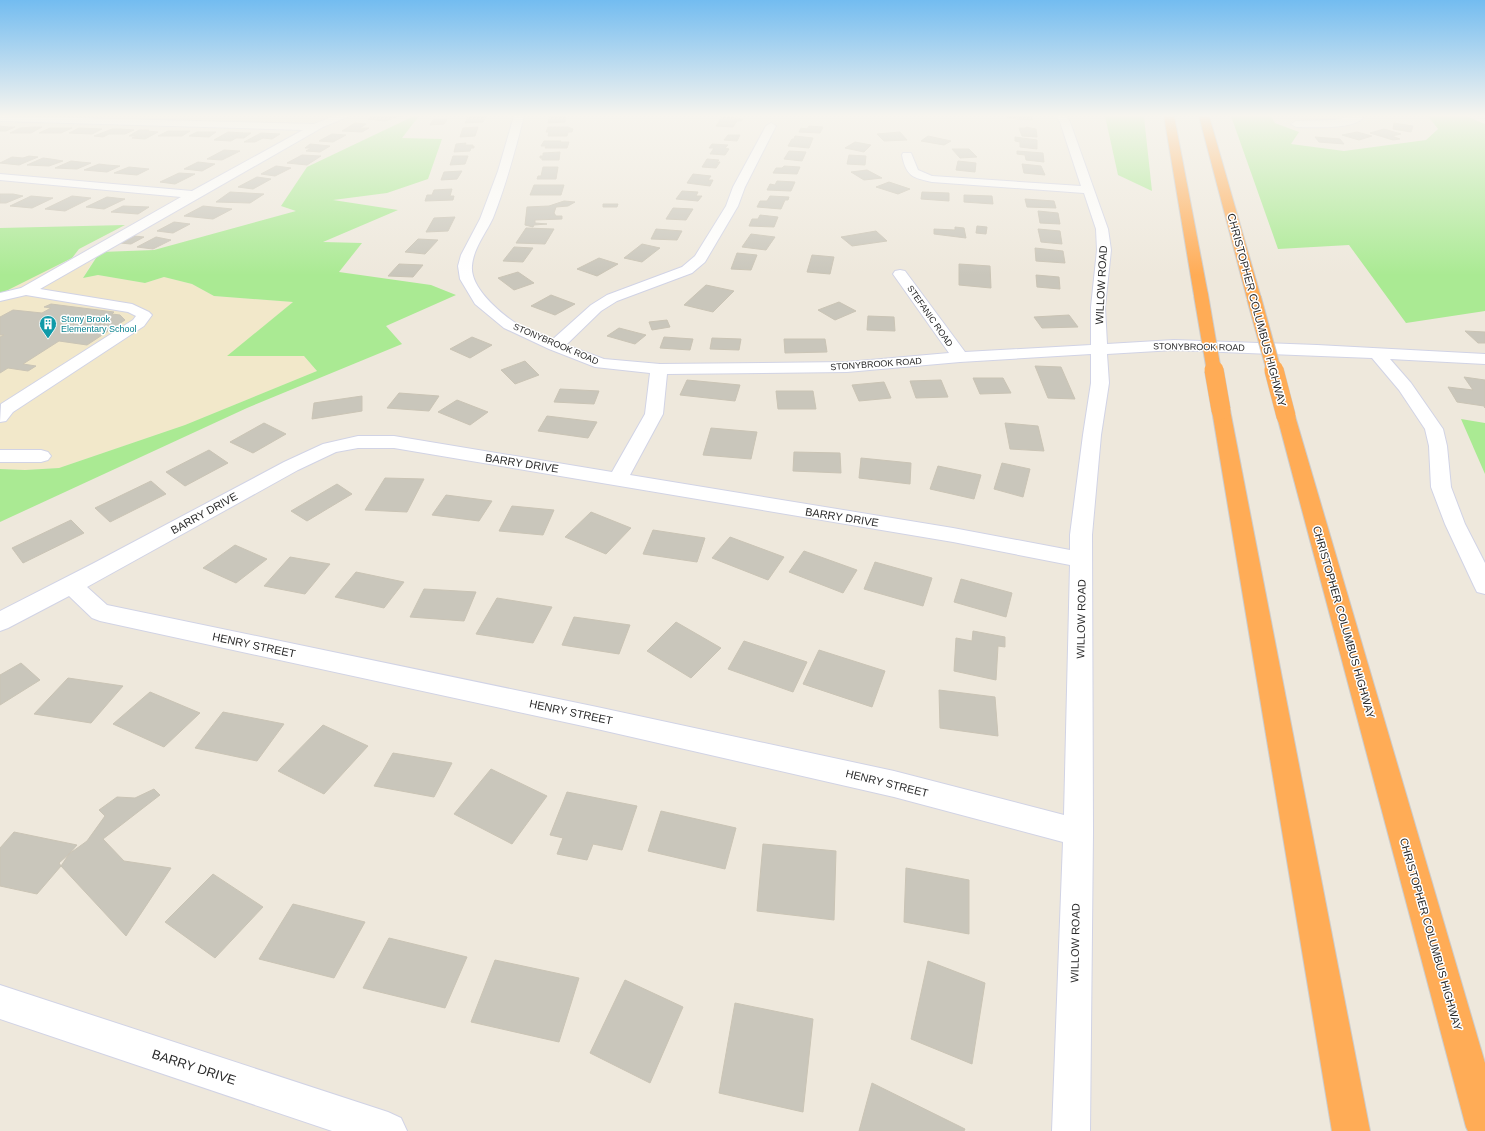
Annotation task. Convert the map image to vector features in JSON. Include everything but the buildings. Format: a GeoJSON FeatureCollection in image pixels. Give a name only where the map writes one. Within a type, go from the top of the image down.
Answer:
{"type":"FeatureCollection","features":[{"type":"Feature","properties":{"kind":"highway"},"geometry":{"type":"LineString","coordinates":[[1178,169],[1350,1131]]}},
{"type":"Feature","properties":{"kind":"highway","name":"CHRISTOPHER COLUMBUS HIGHWAY"},"geometry":{"type":"LineString","coordinates":[[1218,169],[1286,416],[1485,1127]]}},
{"type":"Feature","properties":{"kind":"street"},"geometry":{"type":"LineString","coordinates":[[0,297],[26,291],[102,246],[240,169]]}},
{"type":"Feature","properties":{"kind":"street","name":"STONYBROOK ROAD"},"geometry":{"type":"LineString","coordinates":[[505,169],[486,219],[468,255],[465,266],[467,279],[480,301],[509,325],[555,346],[601,364],[660,369],[847,367],[1099,348],[1174,345],[1485,359]]}},
{"type":"Feature","properties":{"kind":"street"},"geometry":{"type":"LineString","coordinates":[[555,346],[596,308],[612,298],[687,270],[700,259],[732,206],[749,169]]}},
{"type":"Feature","properties":{"kind":"street"},"geometry":{"type":"LineString","coordinates":[[910,169],[916,175],[932,179],[1088,190]]}},
{"type":"Feature","properties":{"kind":"street","name":"WILLOW ROAD"},"geometry":{"type":"LineString","coordinates":[[1071,1131],[1078,832],[1081,534],[1092,435],[1100,383],[1098,307],[1104,250],[1102,229],[1081,169]]}},
{"type":"Feature","properties":{"kind":"street"},"geometry":{"type":"LineString","coordinates":[[0,177],[193,195]]}},
{"type":"Feature","properties":{"kind":"street","name":"STEFANIC ROAD"},"geometry":{"type":"LineString","coordinates":[[900,274],[960,358]]}},
{"type":"Feature","properties":{"kind":"street"},"geometry":{"type":"LineString","coordinates":[[0,417],[7,408],[139,323],[144,315],[132,308],[26,291]]}},
{"type":"Feature","properties":{"kind":"street"},"geometry":{"type":"LineString","coordinates":[[1377,353],[1405,387],[1434,429],[1438,446],[1441,487],[1455,524],[1485,586]]}},
{"type":"Feature","properties":{"kind":"street"},"geometry":{"type":"LineString","coordinates":[[618,479],[654,414],[660,369]]}},
{"type":"Feature","properties":{"kind":"street","name":"BARRY DRIVE"},"geometry":{"type":"LineString","coordinates":[[0,622],[291,466],[330,448],[358,442],[394,442],[954,535],[1081,560]]}},
{"type":"Feature","properties":{"kind":"street"},"geometry":{"type":"LineString","coordinates":[[0,456],[41,456]]}},
{"type":"Feature","properties":{"kind":"street","name":"HENRY STREET"},"geometry":{"type":"LineString","coordinates":[[71,585],[100,612],[597,718],[856,776],[1078,832]]}},
{"type":"Feature","properties":{"kind":"street","name":"BARRY DRIVE"},"geometry":{"type":"LineString","coordinates":[[0,1002],[388,1131]]}},
{"type":"Feature","properties":{"kind":"shaded area"},"geometry":{"type":"Polygon","coordinates":[[[92,262],[83,278],[98,275],[145,283],[164,277],[192,284],[214,296],[293,302],[228,356],[304,356],[317,371],[185,425],[59,468],[25,470],[0,469],[0,294],[59,265],[92,262]]]}},
{"type":"Feature","properties":{"kind":"green space"},"geometry":{"type":"Polygon","coordinates":[[[306,169],[432,169],[428,179],[387,193],[333,200],[398,210],[323,242],[362,243],[339,272],[431,285],[456,295],[386,326],[402,344],[247,408],[0,522],[0,469],[25,470],[59,468],[185,425],[317,371],[304,356],[227,356],[293,302],[214,296],[192,284],[164,277],[145,283],[98,275],[83,278],[101,252],[154,250],[296,211],[281,206],[306,169]]]}},
{"type":"Feature","properties":{"kind":"green space"},"geometry":{"type":"Polygon","coordinates":[[[1117,169],[1150,169],[1152,191],[1118,175],[1117,169]]]}},
{"type":"Feature","properties":{"kind":"green space"},"geometry":{"type":"Polygon","coordinates":[[[1250,169],[1485,169],[1485,311],[1406,323],[1349,245],[1278,249],[1250,169]]]}},
{"type":"Feature","properties":{"kind":"green space"},"geometry":{"type":"Polygon","coordinates":[[[125,225],[79,249],[72,258],[0,294],[0,228],[125,225]]]}},
{"type":"Feature","properties":{"kind":"green space"},"geometry":{"type":"Polygon","coordinates":[[[1461,419],[1485,423],[1485,474],[1461,419]]]}},
{"type":"Feature","properties":{"kind":"place","name":"Stony Brook Elementary School"},"geometry":{"type":"Point","coordinates":[48,339]}}]}
